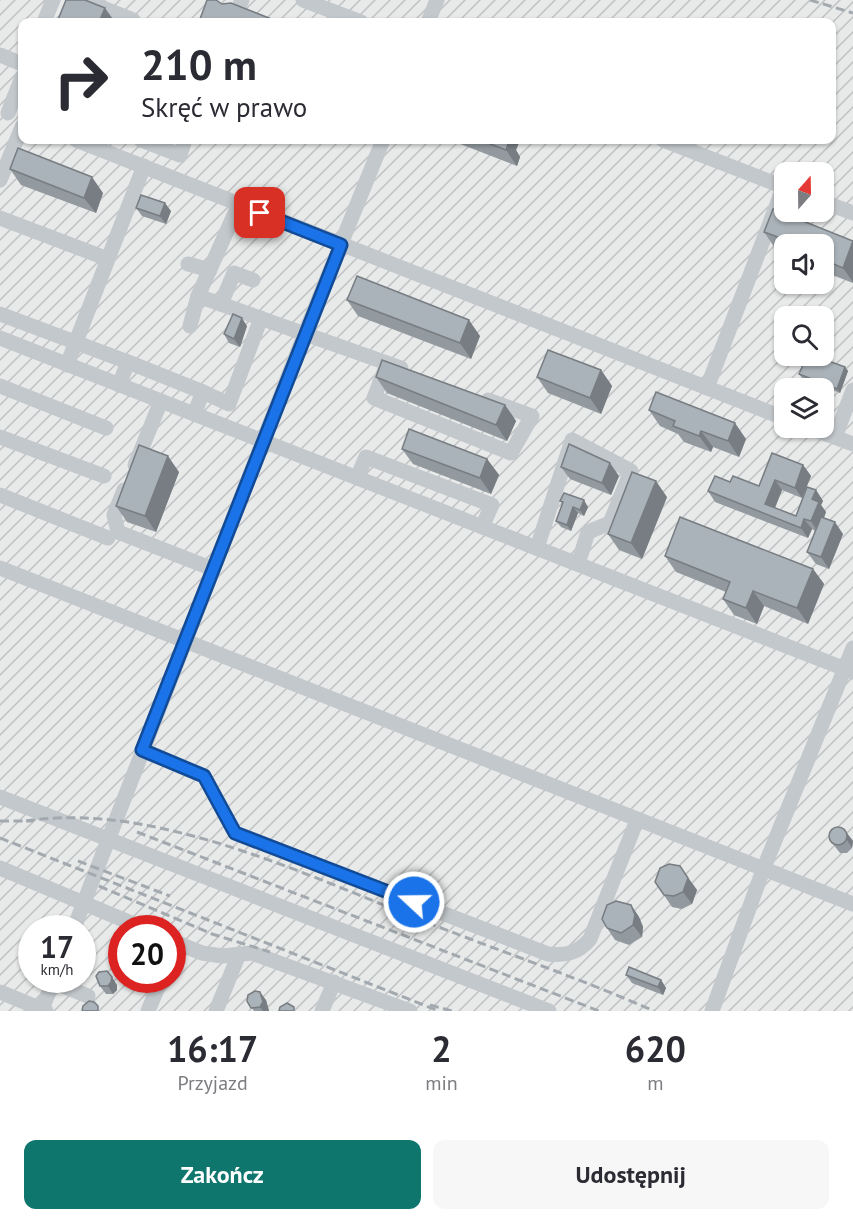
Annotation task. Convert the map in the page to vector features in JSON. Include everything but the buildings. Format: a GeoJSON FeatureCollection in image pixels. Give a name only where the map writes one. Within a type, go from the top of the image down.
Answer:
{"type":"FeatureCollection","features":[{"type":"Feature","properties":{"kind":"lane"},"geometry":{"type":"LineString","coordinates":[[46,18],[53,0]]}},
{"type":"Feature","properties":{"kind":"lane"},"geometry":{"type":"LineString","coordinates":[[83,0],[127,18]]}},
{"type":"Feature","properties":{"kind":"lane"},"geometry":{"type":"LineString","coordinates":[[303,0],[351,18]]}},
{"type":"Feature","properties":{"kind":"lane"},"geometry":{"type":"LineString","coordinates":[[430,18],[437,0]]}},
{"type":"Feature","properties":{"kind":"lane"},"geometry":{"type":"LineString","coordinates":[[0,55],[18,62]]}},
{"type":"Feature","properties":{"kind":"lane"},"geometry":{"type":"LineString","coordinates":[[10,114],[18,89]]}},
{"type":"Feature","properties":{"kind":"lane"},"geometry":{"type":"LineString","coordinates":[[0,180],[18,137]]}},
{"type":"Feature","properties":{"kind":"lane"},"geometry":{"type":"LineString","coordinates":[[86,144],[774,414]]}},
{"type":"Feature","properties":{"kind":"lane"},"geometry":{"type":"LineString","coordinates":[[151,144],[180,155],[184,144]]}},
{"type":"Feature","properties":{"kind":"lane"},"geometry":{"type":"LineString","coordinates":[[80,915],[108,837],[305,333],[381,144]]}},
{"type":"Feature","properties":{"kind":"lane"},"geometry":{"type":"LineString","coordinates":[[674,144],[774,182]]}},
{"type":"Feature","properties":{"kind":"lane"},"geometry":{"type":"LineString","coordinates":[[67,364],[144,166]]}},
{"type":"Feature","properties":{"kind":"lane"},"geometry":{"type":"LineString","coordinates":[[190,326],[198,296],[239,204]]}},
{"type":"Feature","properties":{"kind":"lane"},"geometry":{"type":"LineString","coordinates":[[834,206],[853,213]]}},
{"type":"Feature","properties":{"kind":"lane"},"geometry":{"type":"LineString","coordinates":[[707,388],[774,212]]}},
{"type":"Feature","properties":{"kind":"lane"},"geometry":{"type":"LineString","coordinates":[[0,218],[108,259]]}},
{"type":"Feature","properties":{"kind":"lane"},"geometry":{"type":"LineString","coordinates":[[188,264],[210,270]]}},
{"type":"Feature","properties":{"kind":"lane"},"geometry":{"type":"LineString","coordinates":[[221,304],[234,273],[253,280]]}},
{"type":"Feature","properties":{"kind":"lane"},"geometry":{"type":"LineString","coordinates":[[198,296],[421,375]]}},
{"type":"Feature","properties":{"kind":"lane"},"geometry":{"type":"LineString","coordinates":[[0,314],[128,362],[229,404],[261,318]]}},
{"type":"Feature","properties":{"kind":"lane"},"geometry":{"type":"LineString","coordinates":[[0,338],[849,670]]}},
{"type":"Feature","properties":{"kind":"lane"},"geometry":{"type":"LineString","coordinates":[[118,385],[128,362]]}},
{"type":"Feature","properties":{"kind":"lane"},"geometry":{"type":"LineString","coordinates":[[387,363],[374,398],[511,453],[532,416],[477,396]]}},
{"type":"Feature","properties":{"kind":"lane"},"geometry":{"type":"LineString","coordinates":[[0,386],[106,428]]}},
{"type":"Feature","properties":{"kind":"lane"},"geometry":{"type":"LineString","coordinates":[[853,390],[835,437],[853,444]]}},
{"type":"Feature","properties":{"kind":"lane"},"geometry":{"type":"LineString","coordinates":[[194,414],[203,392]]}},
{"type":"Feature","properties":{"kind":"lane"},"geometry":{"type":"LineString","coordinates":[[161,401],[114,515],[118,532],[213,569]]}},
{"type":"Feature","properties":{"kind":"lane"},"geometry":{"type":"LineString","coordinates":[[0,437],[104,476]]}},
{"type":"Feature","properties":{"kind":"lane"},"geometry":{"type":"LineString","coordinates":[[537,548],[572,440],[631,471],[610,523],[588,532],[578,564]]}},
{"type":"Feature","properties":{"kind":"lane"},"geometry":{"type":"LineString","coordinates":[[357,478],[366,457],[492,505],[482,527]]}},
{"type":"Feature","properties":{"kind":"lane"},"geometry":{"type":"LineString","coordinates":[[0,495],[108,538]]}},
{"type":"Feature","properties":{"kind":"lane"},"geometry":{"type":"LineString","coordinates":[[0,568],[853,904]]}},
{"type":"Feature","properties":{"kind":"lane"},"geometry":{"type":"LineString","coordinates":[[712,1011],[763,870],[849,670],[853,648]]}},
{"type":"Feature","properties":{"kind":"lane"},"geometry":{"type":"LineString","coordinates":[[142,750],[204,776],[235,833],[548,954],[572,953],[583,948],[590,939],[637,820]]}},
{"type":"Feature","properties":{"kind":"lane"},"geometry":{"type":"LineString","coordinates":[[0,797],[108,837],[549,1011]]}},
{"type":"Feature","properties":{"kind":"lane"},"geometry":{"type":"LineString","coordinates":[[0,868],[111,915]]}},
{"type":"Feature","properties":{"kind":"lane"},"geometry":{"type":"LineString","coordinates":[[186,948],[202,953],[252,953],[410,1011]]}},
{"type":"Feature","properties":{"kind":"lane"},"geometry":{"type":"LineString","coordinates":[[216,1011],[239,954]]}},
{"type":"Feature","properties":{"kind":"lane"},"geometry":{"type":"LineString","coordinates":[[322,1011],[334,982]]}},
{"type":"Feature","properties":{"kind":"lane"},"geometry":{"type":"LineString","coordinates":[[0,992],[43,1010],[49,993]]}},
{"type":"Feature","properties":{"kind":"lane"},"geometry":{"type":"LineString","coordinates":[[81,993],[88,996]]}},
{"type":"Feature","properties":{"kind":"lane"},"geometry":{"type":"LineString","coordinates":[[148,1011],[156,993]]}},
{"type":"Feature","properties":{"kind":"shaded area"},"geometry":{"type":"Polygon","coordinates":[[[0,0],[853,0],[853,1011],[0,1011],[0,0]]]}},
{"type":"Feature","properties":{"kind":"railway"},"geometry":{"type":"LineString","coordinates":[[810,0],[853,13]]}},
{"type":"Feature","properties":{"kind":"railway"},"geometry":{"type":"LineString","coordinates":[[26,821],[75,818],[126,822],[178,832],[230,847],[332,884],[654,1011]]}},
{"type":"Feature","properties":{"kind":"railway"},"geometry":{"type":"LineString","coordinates":[[0,821],[33,821]]}},
{"type":"Feature","properties":{"kind":"railway"},"geometry":{"type":"LineString","coordinates":[[137,832],[599,1011]]}},
{"type":"Feature","properties":{"kind":"railway"},"geometry":{"type":"LineString","coordinates":[[0,838],[439,1011]]}},
{"type":"Feature","properties":{"kind":"railway"},"geometry":{"type":"LineString","coordinates":[[78,861],[170,896]]}},
{"type":"Feature","properties":{"kind":"railway"},"geometry":{"type":"LineString","coordinates":[[99,886],[212,934],[270,952]]}},
{"type":"Feature","properties":{"kind":"railway"},"geometry":{"type":"LineString","coordinates":[[430,1005],[452,1011]]}},
{"type":"Feature","properties":{"kind":"route"},"geometry":{"type":"LineString","coordinates":[[260,213],[341,245],[142,750],[204,776],[235,833],[414,902]]}}]}
